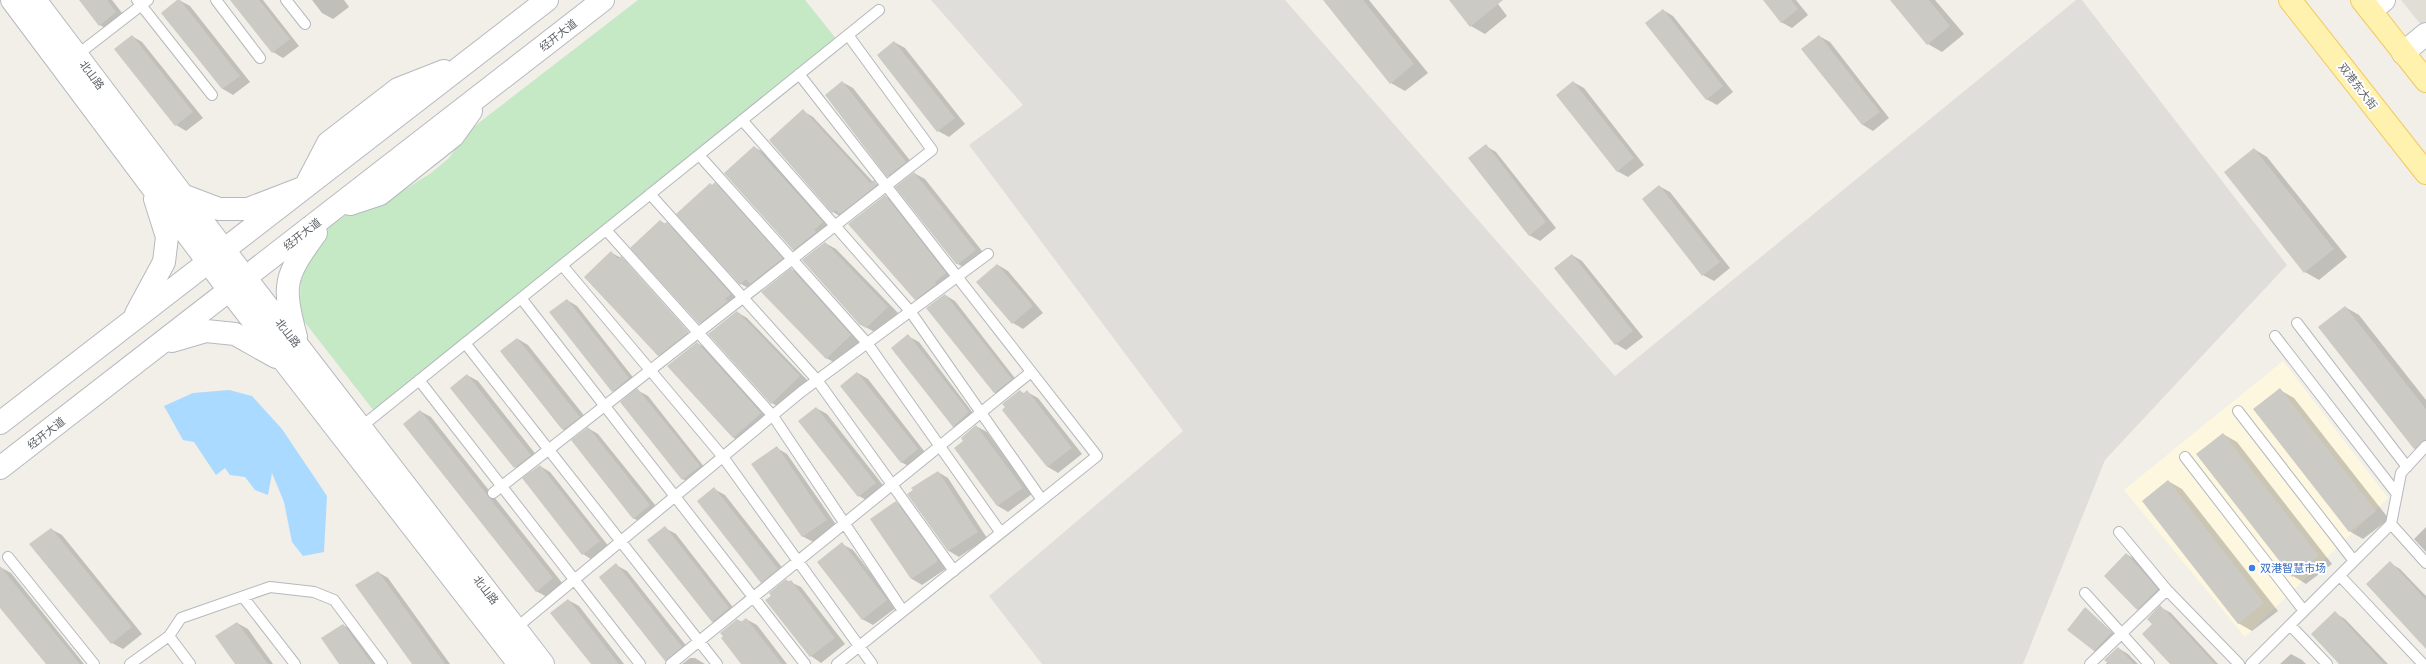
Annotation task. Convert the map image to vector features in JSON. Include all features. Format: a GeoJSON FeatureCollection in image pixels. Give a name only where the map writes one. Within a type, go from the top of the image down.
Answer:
{"type":"FeatureCollection","features":[{"type":"Feature","properties":{"kind":"main road","name":"北山路"},"geometry":{"type":"LineString","coordinates":[[12,0],[150,185],[216,256],[292,354],[519,664]]}},
{"type":"Feature","properties":{"kind":"main road","name":"北山路"},"geometry":{"type":"LineString","coordinates":[[35,0],[182,195],[216,256]]}},
{"type":"Feature","properties":{"kind":"main road"},"geometry":{"type":"LineString","coordinates":[[0,423],[547,0]]}},
{"type":"Feature","properties":{"kind":"main road","name":"经开大道"},"geometry":{"type":"LineString","coordinates":[[0,468],[603,0]]}},
{"type":"Feature","properties":{"kind":"main road","name":"双港东大街"},"geometry":{"type":"LineString","coordinates":[[2290,0],[2426,173]]}},
{"type":"Feature","properties":{"kind":"main road"},"geometry":{"type":"LineString","coordinates":[[2372,4],[2403,53],[2426,81]]}},
{"type":"Feature","properties":{"kind":"main road"},"geometry":{"type":"LineString","coordinates":[[2403,53],[2426,34]]}},
{"type":"Feature","properties":{"kind":"main road"},"geometry":{"type":"LineString","coordinates":[[133,320],[164,262],[166,237],[150,185]]}},
{"type":"Feature","properties":{"kind":"main road"},"geometry":{"type":"LineString","coordinates":[[182,195],[219,209],[248,209],[305,187]]}},
{"type":"Feature","properties":{"kind":"main road"},"geometry":{"type":"LineString","coordinates":[[158,346],[206,331],[235,334],[292,354],[288,308],[288,278],[296,260],[334,209]]}},
{"type":"Feature","properties":{"kind":"main road","name":"北山路"},"geometry":{"type":"LineString","coordinates":[[292,354],[361,427],[543,664]]}},
{"type":"Feature","properties":{"kind":"lane"},"geometry":{"type":"LineString","coordinates":[[216,0],[260,58]]}},
{"type":"Feature","properties":{"kind":"lane"},"geometry":{"type":"LineString","coordinates":[[286,0],[305,24]]}},
{"type":"Feature","properties":{"kind":"lane"},"geometry":{"type":"LineString","coordinates":[[77,55],[142,2],[212,95]]}},
{"type":"Feature","properties":{"kind":"lane"},"geometry":{"type":"LineString","coordinates":[[361,427],[879,10]]}},
{"type":"Feature","properties":{"kind":"lane"},"geometry":{"type":"LineString","coordinates":[[493,493],[932,150],[848,35]]}},
{"type":"Feature","properties":{"kind":"lane"},"geometry":{"type":"LineString","coordinates":[[799,74],[1097,456],[837,664]]}},
{"type":"Feature","properties":{"kind":"lane"},"geometry":{"type":"LineString","coordinates":[[742,120],[910,311],[1042,500]]}},
{"type":"Feature","properties":{"kind":"lane"},"geometry":{"type":"LineString","coordinates":[[699,155],[867,343],[1001,533]]}},
{"type":"Feature","properties":{"kind":"lane"},"geometry":{"type":"LineString","coordinates":[[650,194],[817,380],[954,571]]}},
{"type":"Feature","properties":{"kind":"lane"},"geometry":{"type":"LineString","coordinates":[[606,230],[773,416],[903,611]]}},
{"type":"Feature","properties":{"kind":"lane"},"geometry":{"type":"LineString","coordinates":[[516,628],[817,380],[988,254]]}},
{"type":"Feature","properties":{"kind":"lane"},"geometry":{"type":"LineString","coordinates":[[562,265],[723,456],[872,664]]}},
{"type":"Feature","properties":{"kind":"lane"},"geometry":{"type":"LineString","coordinates":[[521,298],[805,664]]}},
{"type":"Feature","properties":{"kind":"lane"},"geometry":{"type":"LineString","coordinates":[[2297,323],[2406,467]]}},
{"type":"Feature","properties":{"kind":"lane"},"geometry":{"type":"LineString","coordinates":[[2275,336],[2397,494]]}},
{"type":"Feature","properties":{"kind":"lane"},"geometry":{"type":"LineString","coordinates":[[465,343],[717,664]]}},
{"type":"Feature","properties":{"kind":"lane"},"geometry":{"type":"LineString","coordinates":[[671,664],[1032,372]]}},
{"type":"Feature","properties":{"kind":"lane"},"geometry":{"type":"LineString","coordinates":[[419,380],[640,664]]}},
{"type":"Feature","properties":{"kind":"lane"},"geometry":{"type":"LineString","coordinates":[[2238,411],[2354,561]]}},
{"type":"Feature","properties":{"kind":"lane"},"geometry":{"type":"LineString","coordinates":[[2251,664],[2391,524],[2401,473],[2426,446]]}},
{"type":"Feature","properties":{"kind":"lane"},"geometry":{"type":"LineString","coordinates":[[2185,457],[2304,611]]}},
{"type":"Feature","properties":{"kind":"lane"},"geometry":{"type":"LineString","coordinates":[[2391,524],[2426,563]]}},
{"type":"Feature","properties":{"kind":"lane"},"geometry":{"type":"LineString","coordinates":[[2119,532],[2167,590],[2239,664]]}},
{"type":"Feature","properties":{"kind":"lane"},"geometry":{"type":"LineString","coordinates":[[8,557],[94,664]]}},
{"type":"Feature","properties":{"kind":"lane"},"geometry":{"type":"LineString","coordinates":[[2340,576],[2423,664]]}},
{"type":"Feature","properties":{"kind":"lane"},"geometry":{"type":"LineString","coordinates":[[130,664],[169,636],[181,618],[270,587],[314,592],[334,600],[382,664]]}},
{"type":"Feature","properties":{"kind":"lane"},"geometry":{"type":"LineString","coordinates":[[2090,664],[2167,590]]}},
{"type":"Feature","properties":{"kind":"lane"},"geometry":{"type":"LineString","coordinates":[[2085,593],[2150,664]]}},
{"type":"Feature","properties":{"kind":"lane"},"geometry":{"type":"LineString","coordinates":[[243,596],[295,664]]}},
{"type":"Feature","properties":{"kind":"lane"},"geometry":{"type":"LineString","coordinates":[[2290,625],[2327,664]]}},
{"type":"Feature","properties":{"kind":"lane"},"geometry":{"type":"LineString","coordinates":[[169,636],[190,664]]}},
{"type":"Feature","properties":{"kind":"shaded area"},"geometry":{"type":"Polygon","coordinates":[[[931,0],[1285,0],[1615,376],[2076,0],[2082,0],[2287,265],[2105,460],[2023,664],[1042,664],[989,596],[1183,431],[969,145],[1023,105],[931,0]]]}},
{"type":"Feature","properties":{"kind":"shaded area"},"geometry":{"type":"Polygon","coordinates":[[[2401,0],[2426,0],[2426,31],[2401,0]]]}},
{"type":"Feature","properties":{"kind":"shaded area","name":"双港智慧市场"},"geometry":{"type":"Polygon","coordinates":[[[2283,361],[2388,498],[2245,637],[2124,490],[2283,361]]]}},
{"type":"Feature","properties":{"kind":"green space"},"geometry":{"type":"Polygon","coordinates":[[[638,0],[805,0],[838,41],[374,411],[303,320],[300,300],[301,273],[311,248],[329,225],[358,209],[404,190],[431,173],[449,158],[467,132],[638,0]]]}},
{"type":"Feature","properties":{"kind":"water"},"geometry":{"type":"Polygon","coordinates":[[[229,390],[252,396],[282,429],[327,496],[324,552],[303,556],[292,542],[284,502],[272,473],[268,495],[255,490],[245,477],[230,475],[225,468],[216,475],[194,442],[183,440],[164,406],[193,393],[229,390]]]}},
{"type":"Feature","properties":{"kind":"building"},"geometry":{"type":"Polygon","coordinates":[[[79,0],[107,0],[116,12],[99,26],[79,0]]]}},
{"type":"Feature","properties":{"kind":"building"},"geometry":{"type":"Polygon","coordinates":[[[177,0],[180,0],[240,76],[222,89],[161,13],[177,0]]]}},
{"type":"Feature","properties":{"kind":"building"},"geometry":{"type":"Polygon","coordinates":[[[230,0],[259,0],[290,39],[272,53],[230,0]]]}},
{"type":"Feature","properties":{"kind":"building"},"geometry":{"type":"Polygon","coordinates":[[[1323,0],[1363,0],[1414,64],[1390,84],[1323,0]]]}},
{"type":"Feature","properties":{"kind":"building"},"geometry":{"type":"Polygon","coordinates":[[[1449,0],[1503,0],[1470,27],[1449,0]]]}},
{"type":"Feature","properties":{"kind":"building"},"geometry":{"type":"Polygon","coordinates":[[[1763,0],[1791,0],[1798,9],[1781,23],[1763,0]]]}},
{"type":"Feature","properties":{"kind":"building"},"geometry":{"type":"Polygon","coordinates":[[[1890,0],[1929,0],[1950,26],[1927,45],[1890,0]]]}},
{"type":"Feature","properties":{"kind":"building"},"geometry":{"type":"Polygon","coordinates":[[[1663,9],[1723,86],[1706,100],[1645,23],[1663,9]]]}},
{"type":"Feature","properties":{"kind":"building"},"geometry":{"type":"Polygon","coordinates":[[[132,35],[193,112],[175,126],[114,49],[132,35]]]}},
{"type":"Feature","properties":{"kind":"building"},"geometry":{"type":"Polygon","coordinates":[[[1819,35],[1880,112],[1862,125],[1801,49],[1819,35]]]}},
{"type":"Feature","properties":{"kind":"building"},"geometry":{"type":"Polygon","coordinates":[[[894,41],[955,118],[937,132],[877,55],[894,41]]]}},
{"type":"Feature","properties":{"kind":"building"},"geometry":{"type":"Polygon","coordinates":[[[842,81],[906,162],[887,177],[825,95],[842,81]]]}},
{"type":"Feature","properties":{"kind":"building"},"geometry":{"type":"Polygon","coordinates":[[[1573,81],[1634,158],[1617,172],[1556,95],[1573,81]]]}},
{"type":"Feature","properties":{"kind":"building"},"geometry":{"type":"Polygon","coordinates":[[[803,109],[870,183],[874,180],[877,185],[840,214],[836,210],[832,213],[769,140],[803,109]]]}},
{"type":"Feature","properties":{"kind":"building"},"geometry":{"type":"Polygon","coordinates":[[[1486,144],[1546,222],[1529,236],[1468,158],[1486,144]]]}},
{"type":"Feature","properties":{"kind":"building"},"geometry":{"type":"Polygon","coordinates":[[[754,146],[823,222],[814,230],[816,232],[793,250],[724,173],[754,146]]]}},
{"type":"Feature","properties":{"kind":"building"},"geometry":{"type":"Polygon","coordinates":[[[2254,148],[2334,249],[2304,273],[2224,172],[2254,148]]]}},
{"type":"Feature","properties":{"kind":"building"},"geometry":{"type":"Polygon","coordinates":[[[914,172],[976,250],[958,264],[956,264],[895,187],[914,172]]]}},
{"type":"Feature","properties":{"kind":"building"},"geometry":{"type":"Polygon","coordinates":[[[715,182],[783,258],[750,284],[746,279],[740,285],[676,214],[710,183],[712,185],[715,182]]]}},
{"type":"Feature","properties":{"kind":"building"},"geometry":{"type":"Polygon","coordinates":[[[1659,185],[1720,262],[1702,276],[1642,199],[1659,185]]]}},
{"type":"Feature","properties":{"kind":"building"},"geometry":{"type":"Polygon","coordinates":[[[885,195],[946,273],[935,282],[936,284],[915,300],[848,224],[885,195]]]}},
{"type":"Feature","properties":{"kind":"building"},"geometry":{"type":"Polygon","coordinates":[[[660,220],[664,224],[667,222],[731,294],[725,299],[728,301],[699,324],[630,248],[660,220]]]}},
{"type":"Feature","properties":{"kind":"building"},"geometry":{"type":"Polygon","coordinates":[[[825,242],[888,307],[866,328],[862,324],[860,325],[802,260],[825,242]]]}},
{"type":"Feature","properties":{"kind":"building"},"geometry":{"type":"Polygon","coordinates":[[[611,251],[618,259],[621,256],[689,332],[658,356],[584,277],[611,251]]]}},
{"type":"Feature","properties":{"kind":"building"},"geometry":{"type":"Polygon","coordinates":[[[1572,254],[1633,331],[1615,345],[1554,268],[1572,254]]]}},
{"type":"Feature","properties":{"kind":"building"},"geometry":{"type":"Polygon","coordinates":[[[997,264],[1033,306],[1012,324],[976,282],[997,264]]]}},
{"type":"Feature","properties":{"kind":"building"},"geometry":{"type":"Polygon","coordinates":[[[791,268],[851,335],[826,359],[761,292],[791,268]]]}},
{"type":"Feature","properties":{"kind":"building"},"geometry":{"type":"Polygon","coordinates":[[[945,294],[1012,379],[994,393],[926,308],[945,294]]]}},
{"type":"Feature","properties":{"kind":"building"},"geometry":{"type":"Polygon","coordinates":[[[567,299],[629,378],[612,392],[549,312],[567,299]]]}},
{"type":"Feature","properties":{"kind":"building"},"geometry":{"type":"Polygon","coordinates":[[[2345,306],[2426,409],[2426,440],[2414,449],[2318,327],[2345,306]]]}},
{"type":"Feature","properties":{"kind":"building"},"geometry":{"type":"Polygon","coordinates":[[[737,311],[800,376],[771,404],[708,334],[737,311]]]}},
{"type":"Feature","properties":{"kind":"building"},"geometry":{"type":"Polygon","coordinates":[[[908,334],[969,412],[953,427],[891,348],[908,334]]]}},
{"type":"Feature","properties":{"kind":"building"},"geometry":{"type":"Polygon","coordinates":[[[517,338],[580,417],[563,430],[500,351],[517,338]]]}},
{"type":"Feature","properties":{"kind":"building"},"geometry":{"type":"Polygon","coordinates":[[[697,342],[761,413],[733,438],[667,366],[697,342]]]}},
{"type":"Feature","properties":{"kind":"building"},"geometry":{"type":"Polygon","coordinates":[[[857,372],[918,449],[901,463],[840,386],[857,372]]]}},
{"type":"Feature","properties":{"kind":"building"},"geometry":{"type":"Polygon","coordinates":[[[467,374],[531,455],[514,468],[450,388],[467,374]]]}},
{"type":"Feature","properties":{"kind":"building"},"geometry":{"type":"Polygon","coordinates":[[[637,388],[700,466],[682,480],[620,402],[637,388]]]}},
{"type":"Feature","properties":{"kind":"building"},"geometry":{"type":"Polygon","coordinates":[[[2280,388],[2376,511],[2349,532],[2253,409],[2280,388]]]}},
{"type":"Feature","properties":{"kind":"building"},"geometry":{"type":"Polygon","coordinates":[[[1020,390],[1023,394],[1027,390],[1072,448],[1047,467],[1002,410],[1005,407],[1002,404],[1020,390]]]}},
{"type":"Feature","properties":{"kind":"building"},"geometry":{"type":"Polygon","coordinates":[[[816,407],[876,483],[858,497],[798,421],[816,407]]]}},
{"type":"Feature","properties":{"kind":"building"},"geometry":{"type":"Polygon","coordinates":[[[420,410],[553,578],[536,592],[403,424],[420,410]]]}},
{"type":"Feature","properties":{"kind":"building"},"geometry":{"type":"Polygon","coordinates":[[[976,425],[1023,488],[997,506],[954,448],[963,441],[961,438],[976,425]]]}},
{"type":"Feature","properties":{"kind":"building"},"geometry":{"type":"Polygon","coordinates":[[[588,427],[650,505],[633,519],[571,440],[588,427]]]}},
{"type":"Feature","properties":{"kind":"building"},"geometry":{"type":"Polygon","coordinates":[[[2223,433],[2319,556],[2292,577],[2196,454],[2223,433]]]}},
{"type":"Feature","properties":{"kind":"building"},"geometry":{"type":"Polygon","coordinates":[[[777,446],[827,520],[802,537],[751,464],[777,446]]]}},
{"type":"Feature","properties":{"kind":"building"},"geometry":{"type":"Polygon","coordinates":[[[540,465],[600,541],[582,555],[522,478],[540,465]]]}},
{"type":"Feature","properties":{"kind":"building"},"geometry":{"type":"Polygon","coordinates":[[[938,471],[978,532],[948,551],[907,494],[913,490],[911,488],[938,471]]]}},
{"type":"Feature","properties":{"kind":"building"},"geometry":{"type":"Polygon","coordinates":[[[2168,480],[2264,603],[2238,624],[2142,501],[2168,480]]]}},
{"type":"Feature","properties":{"kind":"building"},"geometry":{"type":"Polygon","coordinates":[[[714,487],[778,569],[761,583],[697,501],[714,487]]]}},
{"type":"Feature","properties":{"kind":"building"},"geometry":{"type":"Polygon","coordinates":[[[896,501],[937,559],[937,562],[911,579],[870,519],[896,501]]]}},
{"type":"Feature","properties":{"kind":"building"},"geometry":{"type":"Polygon","coordinates":[[[665,526],[729,608],[712,622],[647,540],[665,526]]]}},
{"type":"Feature","properties":{"kind":"building"},"geometry":{"type":"Polygon","coordinates":[[[51,528],[132,627],[111,644],[29,544],[51,528]]]}},
{"type":"Feature","properties":{"kind":"building"},"geometry":{"type":"Polygon","coordinates":[[[842,542],[887,600],[862,620],[817,562],[842,542]]]}},
{"type":"Feature","properties":{"kind":"building"},"geometry":{"type":"Polygon","coordinates":[[[2126,553],[2158,589],[2137,610],[2104,576],[2126,553]]]}},
{"type":"Feature","properties":{"kind":"building"},"geometry":{"type":"Polygon","coordinates":[[[2390,561],[2426,600],[2426,649],[2366,584],[2390,561]]]}},
{"type":"Feature","properties":{"kind":"building"},"geometry":{"type":"Polygon","coordinates":[[[616,563],[682,647],[665,661],[599,577],[616,563]]]}},
{"type":"Feature","properties":{"kind":"building"},"geometry":{"type":"Polygon","coordinates":[[[0,566],[80,664],[46,664],[0,608],[0,566]]]}},
{"type":"Feature","properties":{"kind":"building"},"geometry":{"type":"Polygon","coordinates":[[[378,571],[445,664],[412,664],[355,585],[378,571]]]}},
{"type":"Feature","properties":{"kind":"building"},"geometry":{"type":"Polygon","coordinates":[[[786,579],[788,582],[791,580],[835,638],[810,657],[765,600],[771,596],[769,593],[786,579]]]}},
{"type":"Feature","properties":{"kind":"building"},"geometry":{"type":"Polygon","coordinates":[[[568,599],[619,664],[591,664],[550,613],[568,599]]]}},
{"type":"Feature","properties":{"kind":"building"},"geometry":{"type":"Polygon","coordinates":[[[2160,605],[2215,664],[2170,664],[2142,634],[2152,624],[2147,619],[2160,605]]]}},
{"type":"Feature","properties":{"kind":"building"},"geometry":{"type":"Polygon","coordinates":[[[2085,607],[2112,632],[2094,651],[2067,630],[2085,607]]]}},
{"type":"Feature","properties":{"kind":"building"},"geometry":{"type":"Polygon","coordinates":[[[2335,611],[2384,664],[2339,664],[2311,634],[2335,611]]]}},
{"type":"Feature","properties":{"kind":"building"},"geometry":{"type":"Polygon","coordinates":[[[746,618],[782,664],[741,664],[721,638],[723,636],[720,633],[737,619],[741,622],[746,618]]]}},
{"type":"Feature","properties":{"kind":"building"},"geometry":{"type":"Polygon","coordinates":[[[237,622],[268,664],[235,664],[215,636],[237,622]]]}},
{"type":"Feature","properties":{"kind":"building"},"geometry":{"type":"Polygon","coordinates":[[[343,624],[372,664],[339,664],[321,638],[343,624]]]}},
{"type":"Feature","properties":{"kind":"building"},"geometry":{"type":"Polygon","coordinates":[[[2118,647],[2134,664],[2109,664],[2104,660],[2118,647]]]}},
{"type":"Feature","properties":{"kind":"place","name":"双港智慧市场"},"geometry":{"type":"Point","coordinates":[2252,568]}}]}
